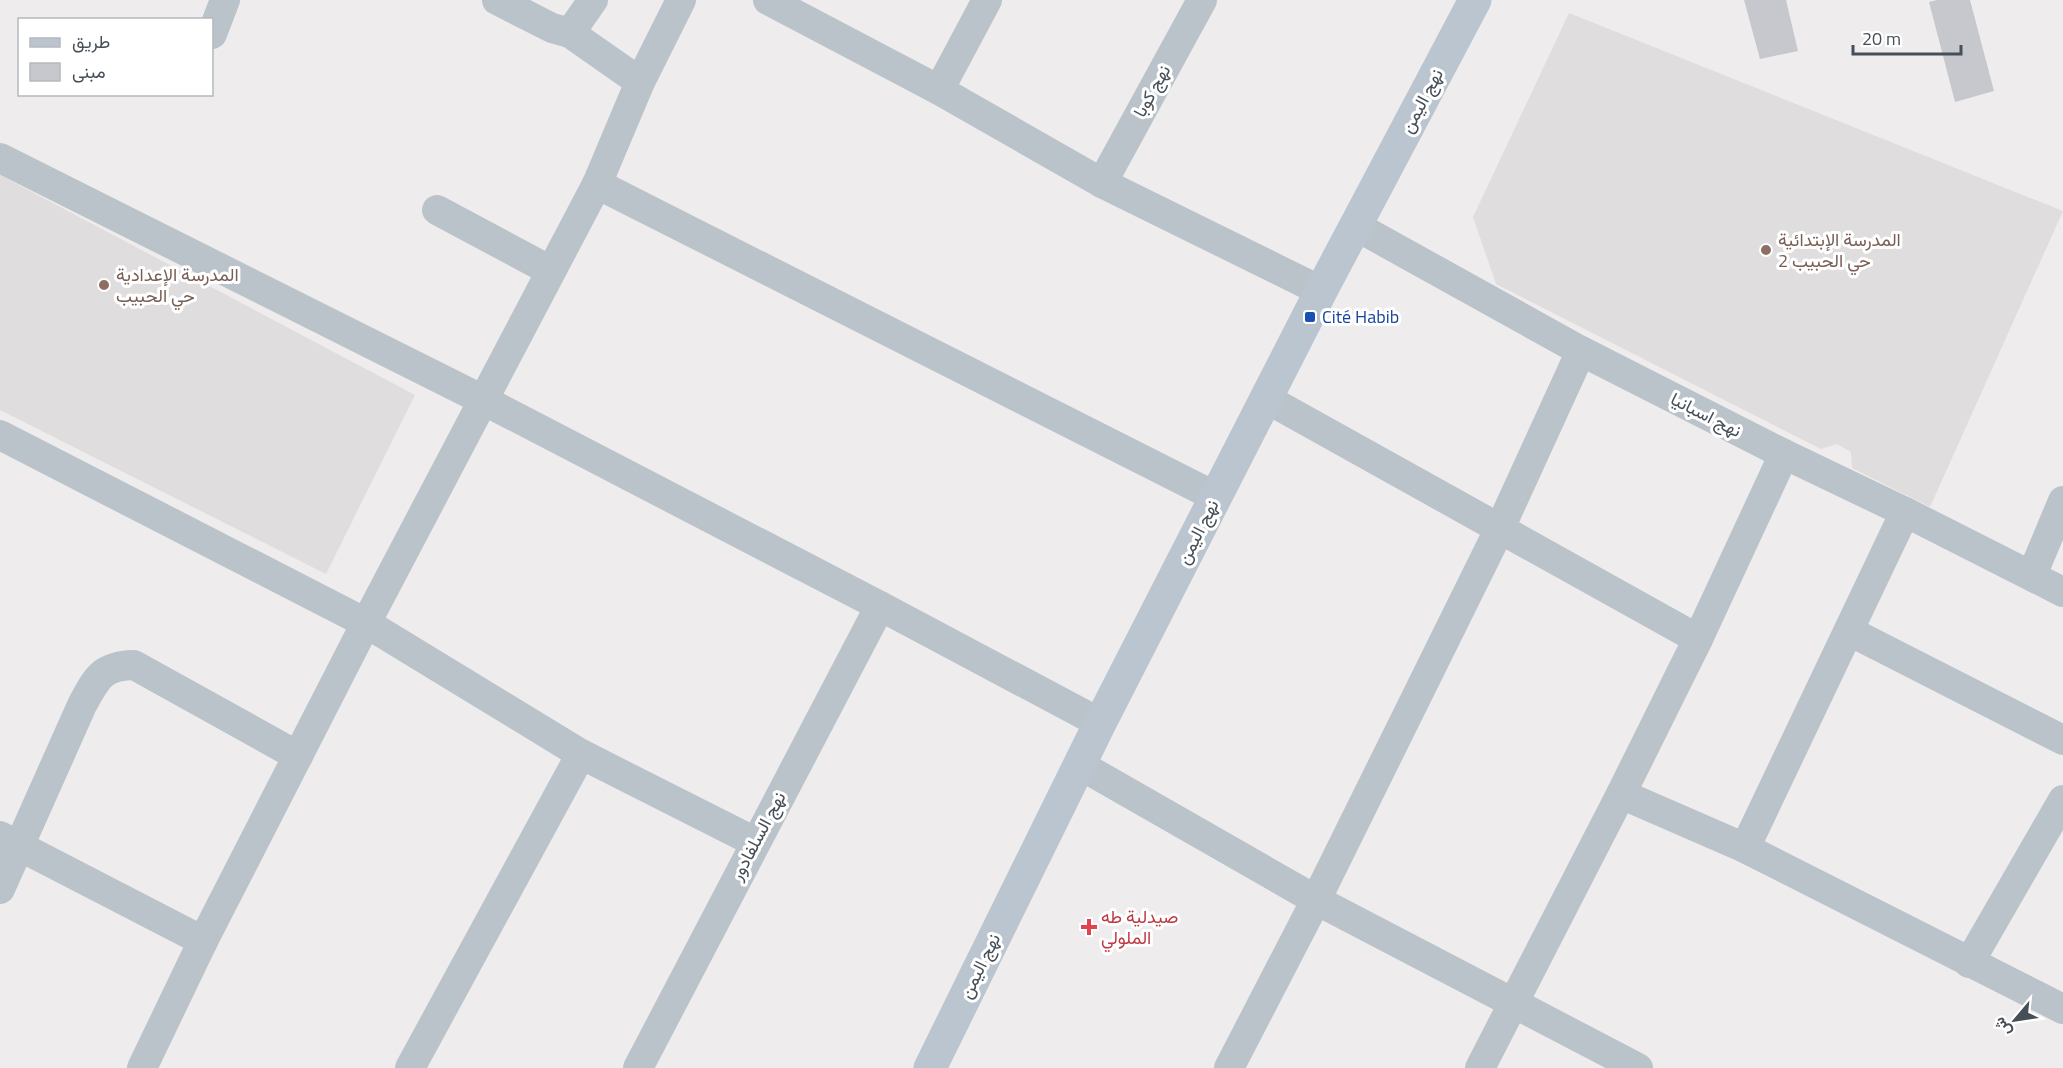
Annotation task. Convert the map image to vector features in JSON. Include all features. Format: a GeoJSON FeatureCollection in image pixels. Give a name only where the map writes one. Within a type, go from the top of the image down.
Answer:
{"type":"FeatureCollection","features":[{"type":"Feature","properties":{"kind":"main road","name":"نهج اليمن"},"geometry":{"type":"LineString","coordinates":[[930,1068],[1100,723],[1321,291],[1475,0]]}},
{"type":"Feature","properties":{"kind":"street"},"geometry":{"type":"LineString","coordinates":[[213,31],[225,0]]}},
{"type":"Feature","properties":{"kind":"street"},"geometry":{"type":"LineString","coordinates":[[497,0],[552,28],[570,33],[640,82]]}},
{"type":"Feature","properties":{"kind":"street"},"geometry":{"type":"LineString","coordinates":[[570,33],[593,0]]}},
{"type":"Feature","properties":{"kind":"street"},"geometry":{"type":"LineString","coordinates":[[141,1068],[203,941],[366,623],[597,183],[640,82],[681,0]]}},
{"type":"Feature","properties":{"kind":"street"},"geometry":{"type":"LineString","coordinates":[[768,0],[939,90],[1102,183],[1321,291]]}},
{"type":"Feature","properties":{"kind":"street"},"geometry":{"type":"LineString","coordinates":[[939,90],[987,0]]}},
{"type":"Feature","properties":{"kind":"street","name":"نهج كوبا"},"geometry":{"type":"LineString","coordinates":[[1102,183],[1202,0]]}},
{"type":"Feature","properties":{"kind":"street"},"geometry":{"type":"LineString","coordinates":[[0,158],[483,400],[1100,723]]}},
{"type":"Feature","properties":{"kind":"street"},"geometry":{"type":"LineString","coordinates":[[597,183],[1216,497]]}},
{"type":"Feature","properties":{"kind":"street"},"geometry":{"type":"LineString","coordinates":[[437,210],[551,271]]}},
{"type":"Feature","properties":{"kind":"street","name":"نهج اسبانيا"},"geometry":{"type":"LineString","coordinates":[[1356,226],[1581,351],[2063,592]]}},
{"type":"Feature","properties":{"kind":"street"},"geometry":{"type":"LineString","coordinates":[[1229,1068],[1316,900],[1500,528],[1581,351]]}},
{"type":"Feature","properties":{"kind":"street"},"geometry":{"type":"LineString","coordinates":[[1267,399],[1698,639]]}},
{"type":"Feature","properties":{"kind":"street"},"geometry":{"type":"LineString","coordinates":[[0,435],[366,623],[581,754],[755,842]]}},
{"type":"Feature","properties":{"kind":"street"},"geometry":{"type":"LineString","coordinates":[[1480,1068],[1698,639],[1784,454]]}},
{"type":"Feature","properties":{"kind":"street"},"geometry":{"type":"LineString","coordinates":[[2032,575],[2063,501]]}},
{"type":"Feature","properties":{"kind":"street"},"geometry":{"type":"LineString","coordinates":[[1745,848],[1905,512]]}},
{"type":"Feature","properties":{"kind":"street","name":"نهج السلفادور"},"geometry":{"type":"LineString","coordinates":[[638,1068],[880,606]]}},
{"type":"Feature","properties":{"kind":"street"},"geometry":{"type":"LineString","coordinates":[[1849,631],[2063,740]]}},
{"type":"Feature","properties":{"kind":"street"},"geometry":{"type":"LineString","coordinates":[[0,889],[9,841],[97,678],[115,666],[134,665],[298,756]]}},
{"type":"Feature","properties":{"kind":"street"},"geometry":{"type":"LineString","coordinates":[[410,1068],[581,754]]}},
{"type":"Feature","properties":{"kind":"street"},"geometry":{"type":"LineString","coordinates":[[1080,765],[1316,900],[1638,1068]]}},
{"type":"Feature","properties":{"kind":"street"},"geometry":{"type":"LineString","coordinates":[[1621,794],[1745,848],[2063,1009]]}},
{"type":"Feature","properties":{"kind":"street"},"geometry":{"type":"LineString","coordinates":[[1969,963],[2063,800]]}},
{"type":"Feature","properties":{"kind":"street"},"geometry":{"type":"LineString","coordinates":[[9,841],[203,941]]}},
{"type":"Feature","properties":{"kind":"shaded area","name":"المدرسة الإبتدائية حي الحبيب 2"},"geometry":{"type":"Polygon","coordinates":[[[1569,13],[2063,211],[1930,507],[1852,468],[1851,452],[1837,444],[1821,449],[1496,284],[1473,217],[1569,13]]]}},
{"type":"Feature","properties":{"kind":"shaded area","name":"المدرسة الإعدادية حي الحبيب"},"geometry":{"type":"Polygon","coordinates":[[[0,175],[415,395],[326,574],[0,410],[0,175]]]}},
{"type":"Feature","properties":{"kind":"building"},"geometry":{"type":"Polygon","coordinates":[[[1744,0],[1786,0],[1798,51],[1760,59],[1744,0]]]}},
{"type":"Feature","properties":{"kind":"building"},"geometry":{"type":"Polygon","coordinates":[[[1970,0],[1994,91],[1955,102],[1929,2],[1970,0]]]}},
{"type":"Feature","properties":{"kind":"place","name":"المدرسة الإبتدائية حي الحبيب 2"},"geometry":{"type":"Point","coordinates":[1766,250]}},
{"type":"Feature","properties":{"kind":"place","name":"المدرسة الإعدادية حي الحبيب"},"geometry":{"type":"Point","coordinates":[104,285]}},
{"type":"Feature","properties":{"kind":"place","name":"Cité Habib"},"geometry":{"type":"Point","coordinates":[1310,317]}},
{"type":"Feature","properties":{"kind":"place","name":"صيدلية طه الملولي"},"geometry":{"type":"Point","coordinates":[1089,927]}}]}
